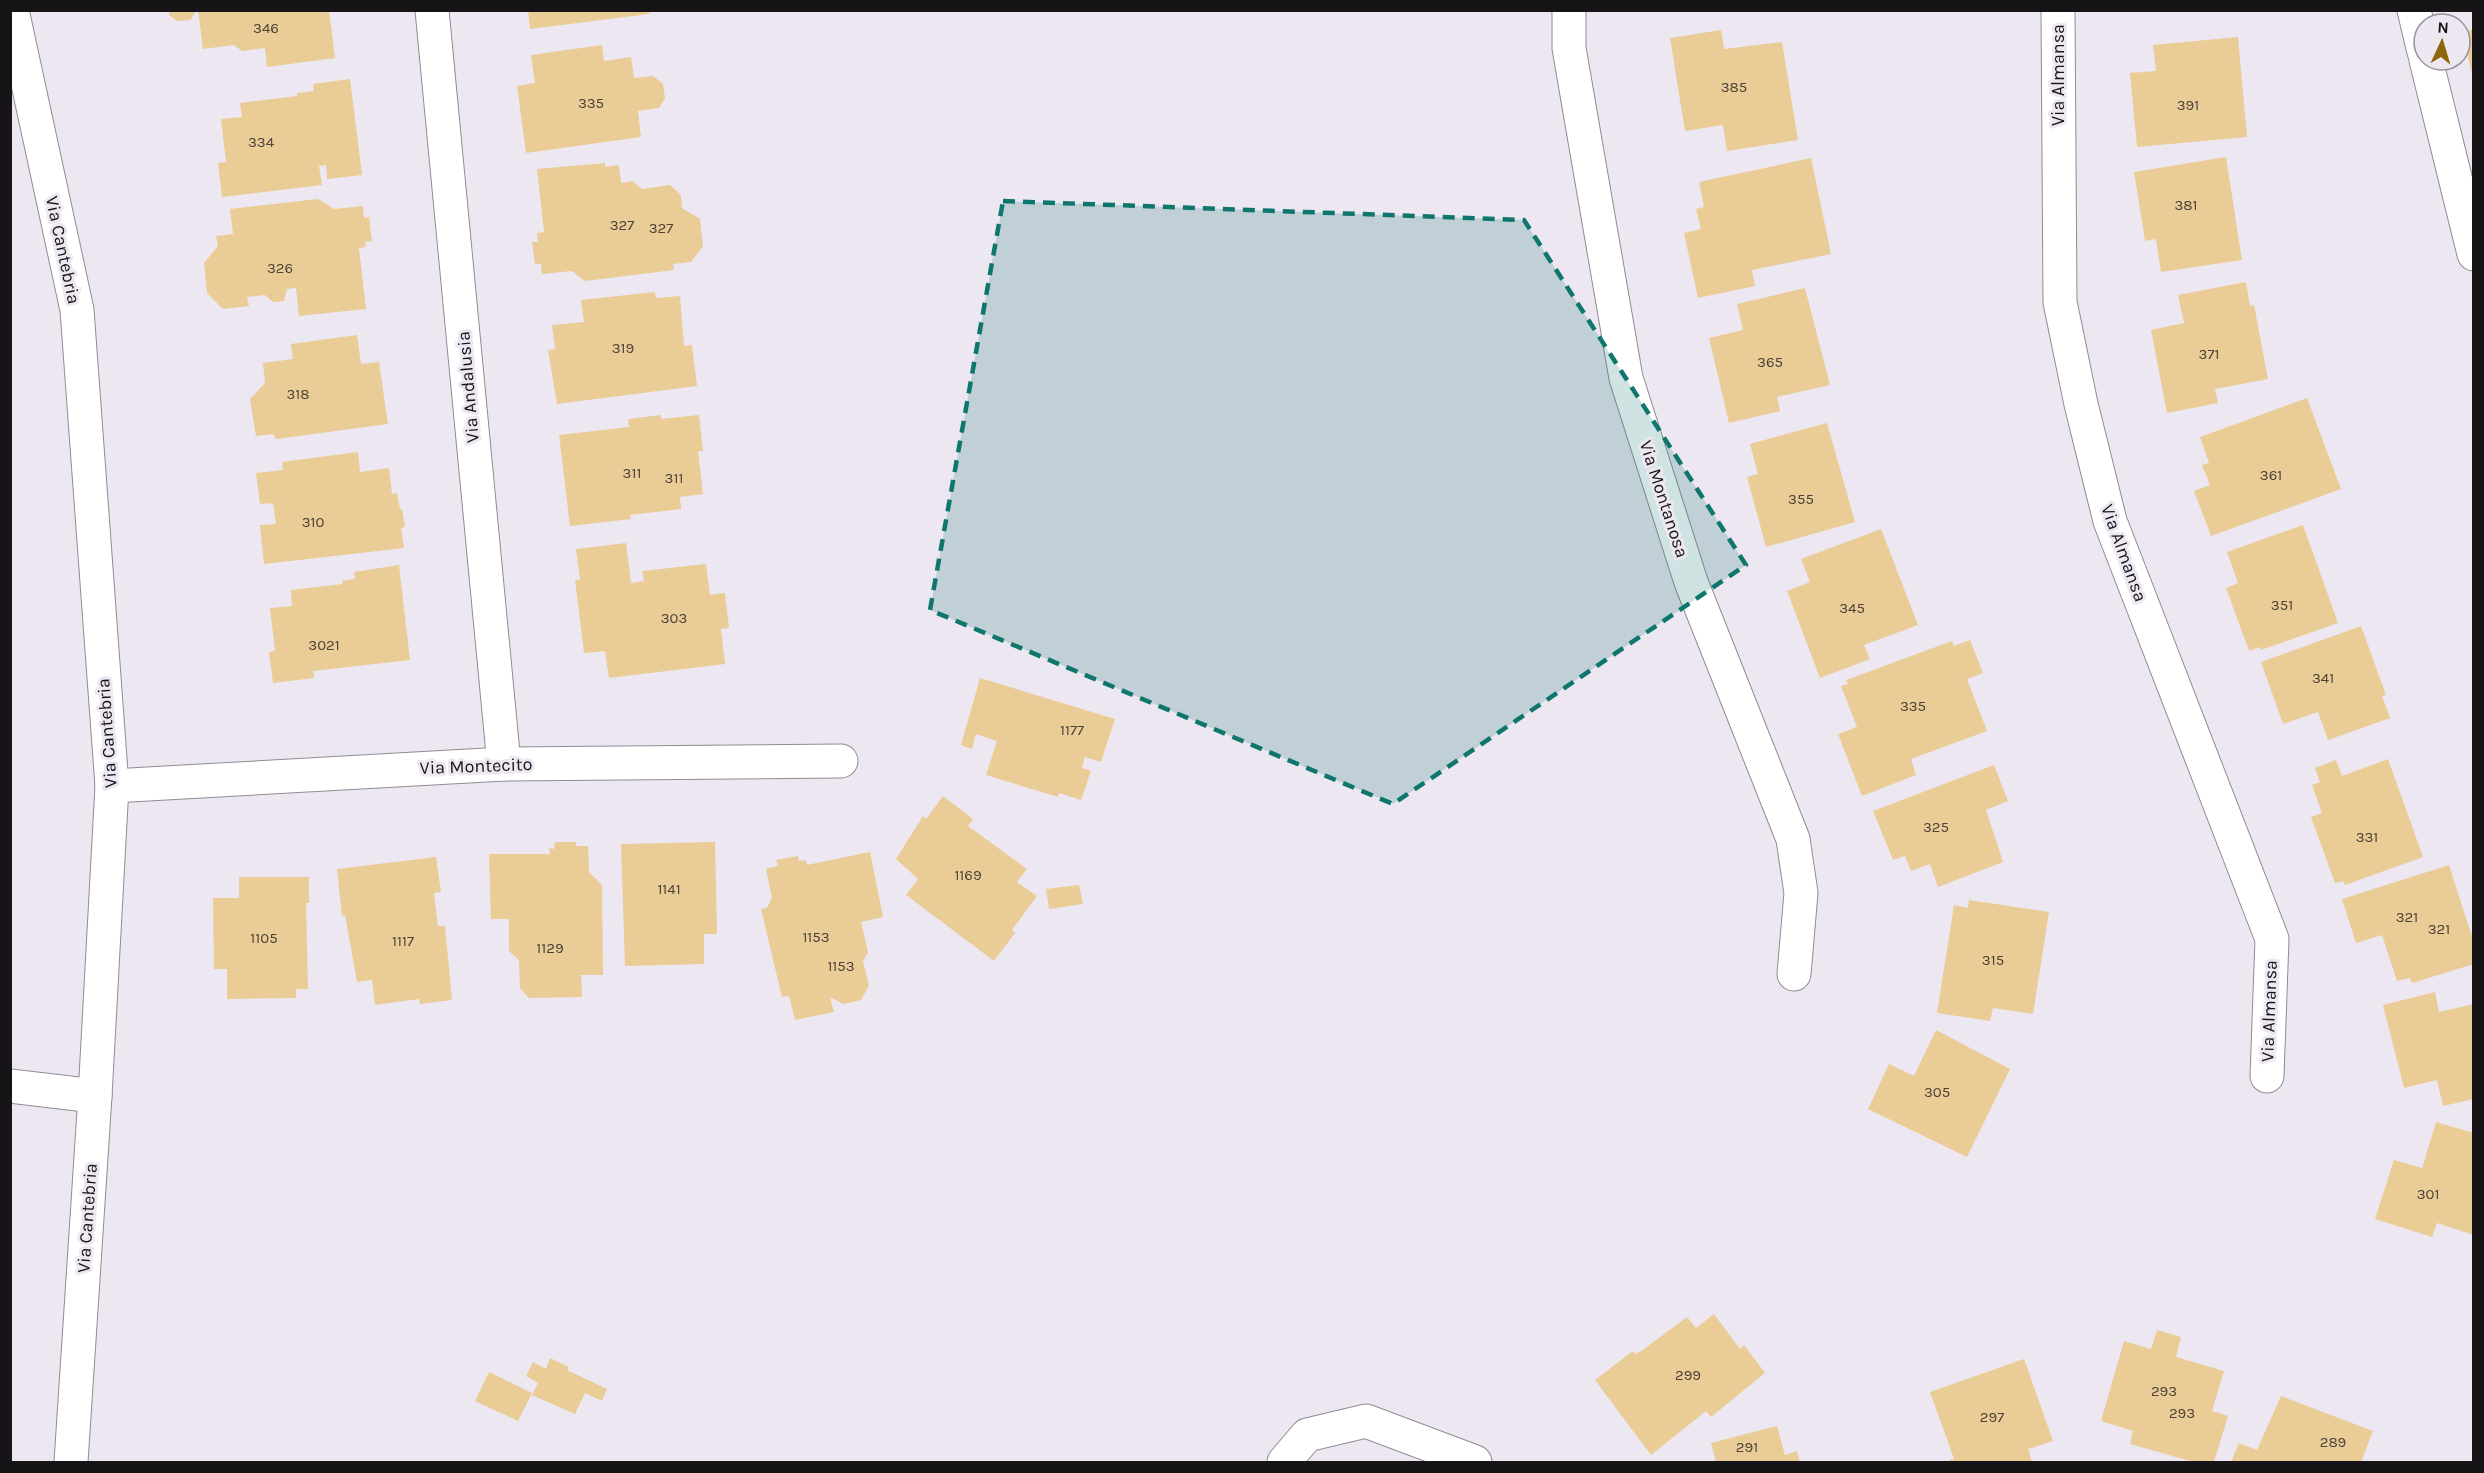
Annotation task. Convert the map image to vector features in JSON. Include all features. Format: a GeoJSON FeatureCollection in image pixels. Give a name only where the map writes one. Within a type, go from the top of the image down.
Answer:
{"type":"FeatureCollection","features":[{"type":"Feature","properties":{"kind":"street","name":"Via Cantebria"},"geometry":{"type":"LineString","coordinates":[[12,10],[77,310],[112,786],[71,1462]]}},
{"type":"Feature","properties":{"kind":"street","name":"Via Andalusia"},"geometry":{"type":"LineString","coordinates":[[432,10],[504,764]]}},
{"type":"Feature","properties":{"kind":"street","name":"Via Montanosa"},"geometry":{"type":"LineString","coordinates":[[1569,10],[1569,48],[1626,378],[1691,582],[1793,839],[1801,893],[1794,974]]}},
{"type":"Feature","properties":{"kind":"street","name":"Via Almansa"},"geometry":{"type":"LineString","coordinates":[[2058,10],[2060,302],[2081,404],[2110,521],[2272,939],[2267,1076]]}},
{"type":"Feature","properties":{"kind":"street"},"geometry":{"type":"LineString","coordinates":[[2429,72],[2474,254]]}},
{"type":"Feature","properties":{"kind":"street","name":"Via Montecito"},"geometry":{"type":"LineString","coordinates":[[112,786],[504,764],[841,761]]}},
{"type":"Feature","properties":{"kind":"street"},"geometry":{"type":"LineString","coordinates":[[10,1086],[95,1096]]}},
{"type":"Feature","properties":{"kind":"street"},"geometry":{"type":"LineString","coordinates":[[1284,1462],[1306,1435],[1366,1421],[1390,1432],[1475,1462]]}},
{"type":"Feature","properties":{"kind":"highlighted area"},"geometry":{"type":"Polygon","coordinates":[[[1003,201],[1524,220],[1746,565],[1393,804],[930,610],[1003,201]]]}},
{"type":"Feature","properties":{"kind":"building"},"geometry":{"type":"Polygon","coordinates":[[[169,10],[197,10],[190,20],[177,21],[169,15],[169,10]]]}},
{"type":"Feature","properties":{"kind":"building"},"geometry":{"type":"Polygon","coordinates":[[[198,10],[329,10],[335,58],[267,67],[265,48],[242,51],[234,45],[203,49],[198,10]]]}},
{"type":"Feature","properties":{"kind":"building"},"geometry":{"type":"Polygon","coordinates":[[[528,10],[649,10],[649,14],[530,29],[528,10]]]}},
{"type":"Feature","properties":{"kind":"building"},"geometry":{"type":"Polygon","coordinates":[[[2474,29],[2474,78],[2472,72],[2472,30],[2474,29]]]}},
{"type":"Feature","properties":{"kind":"building"},"geometry":{"type":"Polygon","coordinates":[[[1721,30],[1724,49],[1782,42],[1798,140],[1727,151],[1723,125],[1685,131],[1670,38],[1721,30]]]}},
{"type":"Feature","properties":{"kind":"building"},"geometry":{"type":"Polygon","coordinates":[[[2238,37],[2247,137],[2137,147],[2130,73],[2156,71],[2153,45],[2238,37]]]}},
{"type":"Feature","properties":{"kind":"building"},"geometry":{"type":"Polygon","coordinates":[[[602,45],[604,61],[631,57],[634,78],[653,76],[663,84],[665,98],[659,108],[638,111],[641,137],[526,153],[517,86],[535,83],[531,55],[602,45]]]}},
{"type":"Feature","properties":{"kind":"building"},"geometry":{"type":"Polygon","coordinates":[[[350,79],[362,175],[327,179],[326,165],[319,166],[322,185],[222,197],[218,163],[226,162],[221,119],[242,117],[240,103],[297,96],[297,93],[314,91],[313,84],[350,79]]]}},
{"type":"Feature","properties":{"kind":"building"},"geometry":{"type":"Polygon","coordinates":[[[2226,157],[2242,260],[2161,272],[2156,239],[2145,241],[2134,172],[2226,157]]]}},
{"type":"Feature","properties":{"kind":"building"},"geometry":{"type":"Polygon","coordinates":[[[1811,158],[1831,254],[1752,270],[1755,286],[1698,298],[1684,233],[1701,229],[1696,209],[1704,207],[1699,182],[1811,158]]]}},
{"type":"Feature","properties":{"kind":"building"},"geometry":{"type":"Polygon","coordinates":[[[605,163],[605,167],[619,165],[621,183],[632,181],[642,189],[670,185],[681,195],[682,208],[700,219],[703,246],[691,262],[673,264],[674,270],[585,281],[572,271],[542,274],[541,264],[535,264],[532,242],[538,242],[537,233],[544,232],[537,169],[605,163]]]}},
{"type":"Feature","properties":{"kind":"building"},"geometry":{"type":"Polygon","coordinates":[[[318,199],[334,209],[363,206],[364,218],[369,217],[372,241],[365,242],[366,247],[359,248],[366,309],[299,316],[296,288],[287,289],[284,301],[273,302],[265,295],[247,297],[249,306],[223,309],[207,293],[204,263],[218,246],[216,236],[233,234],[230,209],[318,199]]]}},
{"type":"Feature","properties":{"kind":"building"},"geometry":{"type":"Polygon","coordinates":[[[2246,282],[2250,306],[2254,305],[2268,379],[2215,389],[2218,403],[2167,413],[2151,330],[2184,323],[2178,295],[2246,282]]]}},
{"type":"Feature","properties":{"kind":"building"},"geometry":{"type":"Polygon","coordinates":[[[1805,288],[1830,385],[1777,397],[1780,411],[1729,423],[1709,338],[1743,330],[1737,304],[1805,288]]]}},
{"type":"Feature","properties":{"kind":"building"},"geometry":{"type":"Polygon","coordinates":[[[655,292],[656,298],[680,296],[684,346],[692,345],[697,386],[557,404],[548,350],[555,349],[552,325],[584,322],[581,300],[655,292]]]}},
{"type":"Feature","properties":{"kind":"building"},"geometry":{"type":"Polygon","coordinates":[[[357,335],[361,364],[379,362],[388,424],[276,439],[273,434],[256,436],[250,399],[265,383],[263,363],[293,359],[291,344],[357,335]]]}},
{"type":"Feature","properties":{"kind":"building"},"geometry":{"type":"Polygon","coordinates":[[[2307,398],[2341,489],[2211,536],[2194,491],[2210,485],[2202,465],[2209,463],[2200,437],[2307,398]]]}},
{"type":"Feature","properties":{"kind":"building"},"geometry":{"type":"Polygon","coordinates":[[[661,415],[661,419],[699,415],[703,451],[698,451],[703,494],[680,497],[681,509],[630,515],[631,519],[570,526],[559,435],[629,427],[628,419],[661,415]]]}},
{"type":"Feature","properties":{"kind":"building"},"geometry":{"type":"Polygon","coordinates":[[[1827,423],[1855,522],[1766,547],[1747,477],[1758,474],[1750,444],[1827,423]]]}},
{"type":"Feature","properties":{"kind":"building"},"geometry":{"type":"Polygon","coordinates":[[[358,452],[360,472],[389,468],[392,494],[397,493],[400,509],[402,509],[405,527],[401,528],[404,548],[264,564],[260,525],[276,524],[273,503],[260,504],[256,473],[283,470],[282,462],[358,452]]]}},
{"type":"Feature","properties":{"kind":"building"},"geometry":{"type":"Polygon","coordinates":[[[2303,525],[2338,623],[2261,650],[2260,647],[2249,651],[2226,588],[2238,583],[2227,552],[2303,525]]]}},
{"type":"Feature","properties":{"kind":"building"},"geometry":{"type":"Polygon","coordinates":[[[1881,529],[1918,625],[1864,645],[1870,659],[1820,678],[1787,591],[1810,582],[1801,559],[1881,529]]]}},
{"type":"Feature","properties":{"kind":"building"},"geometry":{"type":"Polygon","coordinates":[[[626,543],[631,583],[644,581],[642,571],[706,564],[710,595],[725,593],[729,628],[721,629],[725,664],[609,678],[605,651],[584,653],[575,580],[580,580],[576,549],[626,543]]]}},
{"type":"Feature","properties":{"kind":"building"},"geometry":{"type":"Polygon","coordinates":[[[399,565],[410,660],[313,671],[314,678],[273,683],[269,652],[275,651],[270,608],[292,606],[291,590],[343,584],[342,581],[355,579],[354,572],[399,565]]]}},
{"type":"Feature","properties":{"kind":"building"},"geometry":{"type":"Polygon","coordinates":[[[2361,626],[2386,695],[2382,696],[2390,718],[2328,740],[2318,712],[2283,724],[2261,662],[2361,626]]]}},
{"type":"Feature","properties":{"kind":"building"},"geometry":{"type":"Polygon","coordinates":[[[1970,640],[1983,673],[1967,679],[1987,731],[1911,759],[1916,775],[1862,796],[1838,734],[1857,727],[1841,686],[1848,684],[1846,680],[1952,641],[1954,646],[1970,640]]]}},
{"type":"Feature","properties":{"kind":"building"},"geometry":{"type":"Polygon","coordinates":[[[980,678],[1115,719],[1101,762],[1085,757],[1082,768],[1091,771],[1081,800],[1059,793],[1058,797],[986,775],[997,741],[976,734],[972,749],[961,745],[980,678]]]}},
{"type":"Feature","properties":{"kind":"building"},"geometry":{"type":"Polygon","coordinates":[[[2388,759],[2423,857],[2345,885],[2343,881],[2335,883],[2311,817],[2322,813],[2312,785],[2320,782],[2315,768],[2336,760],[2342,776],[2388,759]]]}},
{"type":"Feature","properties":{"kind":"building"},"geometry":{"type":"Polygon","coordinates":[[[1994,765],[2008,801],[1986,810],[2003,862],[1938,887],[1930,864],[1911,871],[1905,856],[1893,860],[1873,811],[1994,765]]]}},
{"type":"Feature","properties":{"kind":"building"},"geometry":{"type":"Polygon","coordinates":[[[943,796],[973,819],[968,826],[1027,869],[1017,882],[1037,896],[1012,930],[1015,933],[994,961],[906,895],[918,879],[896,859],[923,816],[926,819],[943,796]]]}},
{"type":"Feature","properties":{"kind":"building"},"geometry":{"type":"Polygon","coordinates":[[[555,842],[576,842],[576,846],[588,846],[589,872],[602,885],[603,975],[581,975],[582,997],[529,998],[520,988],[519,960],[509,951],[509,919],[491,919],[489,854],[550,854],[549,848],[554,849],[555,842]]]}},
{"type":"Feature","properties":{"kind":"building"},"geometry":{"type":"Polygon","coordinates":[[[715,842],[717,934],[704,934],[704,964],[625,966],[621,844],[715,842]]]}},
{"type":"Feature","properties":{"kind":"building"},"geometry":{"type":"Polygon","coordinates":[[[870,852],[883,917],[861,922],[868,952],[863,961],[869,986],[861,1000],[843,1004],[830,997],[834,1012],[795,1020],[789,996],[782,997],[761,909],[767,908],[772,898],[766,869],[778,866],[776,860],[798,856],[799,861],[806,860],[807,865],[870,852]]]}},
{"type":"Feature","properties":{"kind":"building"},"geometry":{"type":"Polygon","coordinates":[[[436,857],[441,892],[434,893],[438,926],[445,926],[452,1000],[420,1004],[419,999],[375,1005],[372,980],[357,982],[345,915],[342,916],[337,869],[436,857]]]}},
{"type":"Feature","properties":{"kind":"building"},"geometry":{"type":"Polygon","coordinates":[[[2449,865],[2474,943],[2474,964],[2412,983],[2410,978],[2397,981],[2382,935],[2356,943],[2342,899],[2449,865]]]}},
{"type":"Feature","properties":{"kind":"building"},"geometry":{"type":"Polygon","coordinates":[[[239,877],[309,877],[309,903],[306,903],[308,989],[296,989],[296,998],[227,999],[227,969],[214,969],[213,898],[239,898],[239,877]]]}},
{"type":"Feature","properties":{"kind":"building"},"geometry":{"type":"Polygon","coordinates":[[[1079,885],[1083,904],[1049,909],[1046,889],[1079,885]]]}},
{"type":"Feature","properties":{"kind":"building"},"geometry":{"type":"Polygon","coordinates":[[[1969,900],[2049,912],[2033,1014],[1993,1008],[1990,1021],[1937,1013],[1954,905],[1968,908],[1969,900]]]}},
{"type":"Feature","properties":{"kind":"building"},"geometry":{"type":"Polygon","coordinates":[[[2435,992],[2439,1012],[2474,1004],[2474,1099],[2443,1106],[2437,1080],[2404,1088],[2383,1005],[2435,992]]]}},
{"type":"Feature","properties":{"kind":"building"},"geometry":{"type":"Polygon","coordinates":[[[1936,1030],[2010,1069],[1967,1157],[1868,1109],[1889,1064],[1914,1076],[1936,1030]]]}},
{"type":"Feature","properties":{"kind":"building"},"geometry":{"type":"Polygon","coordinates":[[[2436,1122],[2474,1133],[2474,1235],[2437,1223],[2432,1237],[2375,1219],[2394,1160],[2422,1168],[2436,1122]]]}},
{"type":"Feature","properties":{"kind":"building"},"geometry":{"type":"Polygon","coordinates":[[[1714,1314],[1740,1349],[1744,1345],[1765,1373],[1711,1417],[1706,1411],[1651,1455],[1595,1380],[1633,1351],[1636,1354],[1644,1349],[1687,1317],[1696,1328],[1714,1314]]]}},
{"type":"Feature","properties":{"kind":"building"},"geometry":{"type":"Polygon","coordinates":[[[2157,1330],[2181,1337],[2176,1357],[2224,1371],[2212,1411],[2228,1416],[2214,1462],[2194,1462],[2130,1444],[2133,1431],[2101,1421],[2124,1341],[2151,1349],[2157,1330]]]}},
{"type":"Feature","properties":{"kind":"building"},"geometry":{"type":"Polygon","coordinates":[[[550,1358],[569,1367],[567,1370],[607,1389],[602,1401],[585,1393],[575,1414],[532,1395],[538,1383],[526,1376],[533,1362],[546,1369],[550,1358]]]}},
{"type":"Feature","properties":{"kind":"building"},"geometry":{"type":"Polygon","coordinates":[[[2024,1359],[2053,1441],[2028,1449],[2032,1462],[1950,1462],[1949,1460],[1954,1459],[1930,1392],[2024,1359]]]}},
{"type":"Feature","properties":{"kind":"building"},"geometry":{"type":"Polygon","coordinates":[[[489,1372],[532,1393],[518,1421],[475,1401],[489,1372]]]}},
{"type":"Feature","properties":{"kind":"building"},"geometry":{"type":"Polygon","coordinates":[[[2281,1396],[2373,1431],[2361,1462],[2231,1462],[2239,1443],[2257,1450],[2281,1396]]]}},
{"type":"Feature","properties":{"kind":"building"},"geometry":{"type":"Polygon","coordinates":[[[1777,1426],[1785,1455],[1797,1451],[1800,1462],[1716,1462],[1711,1443],[1777,1426]]]}}]}
